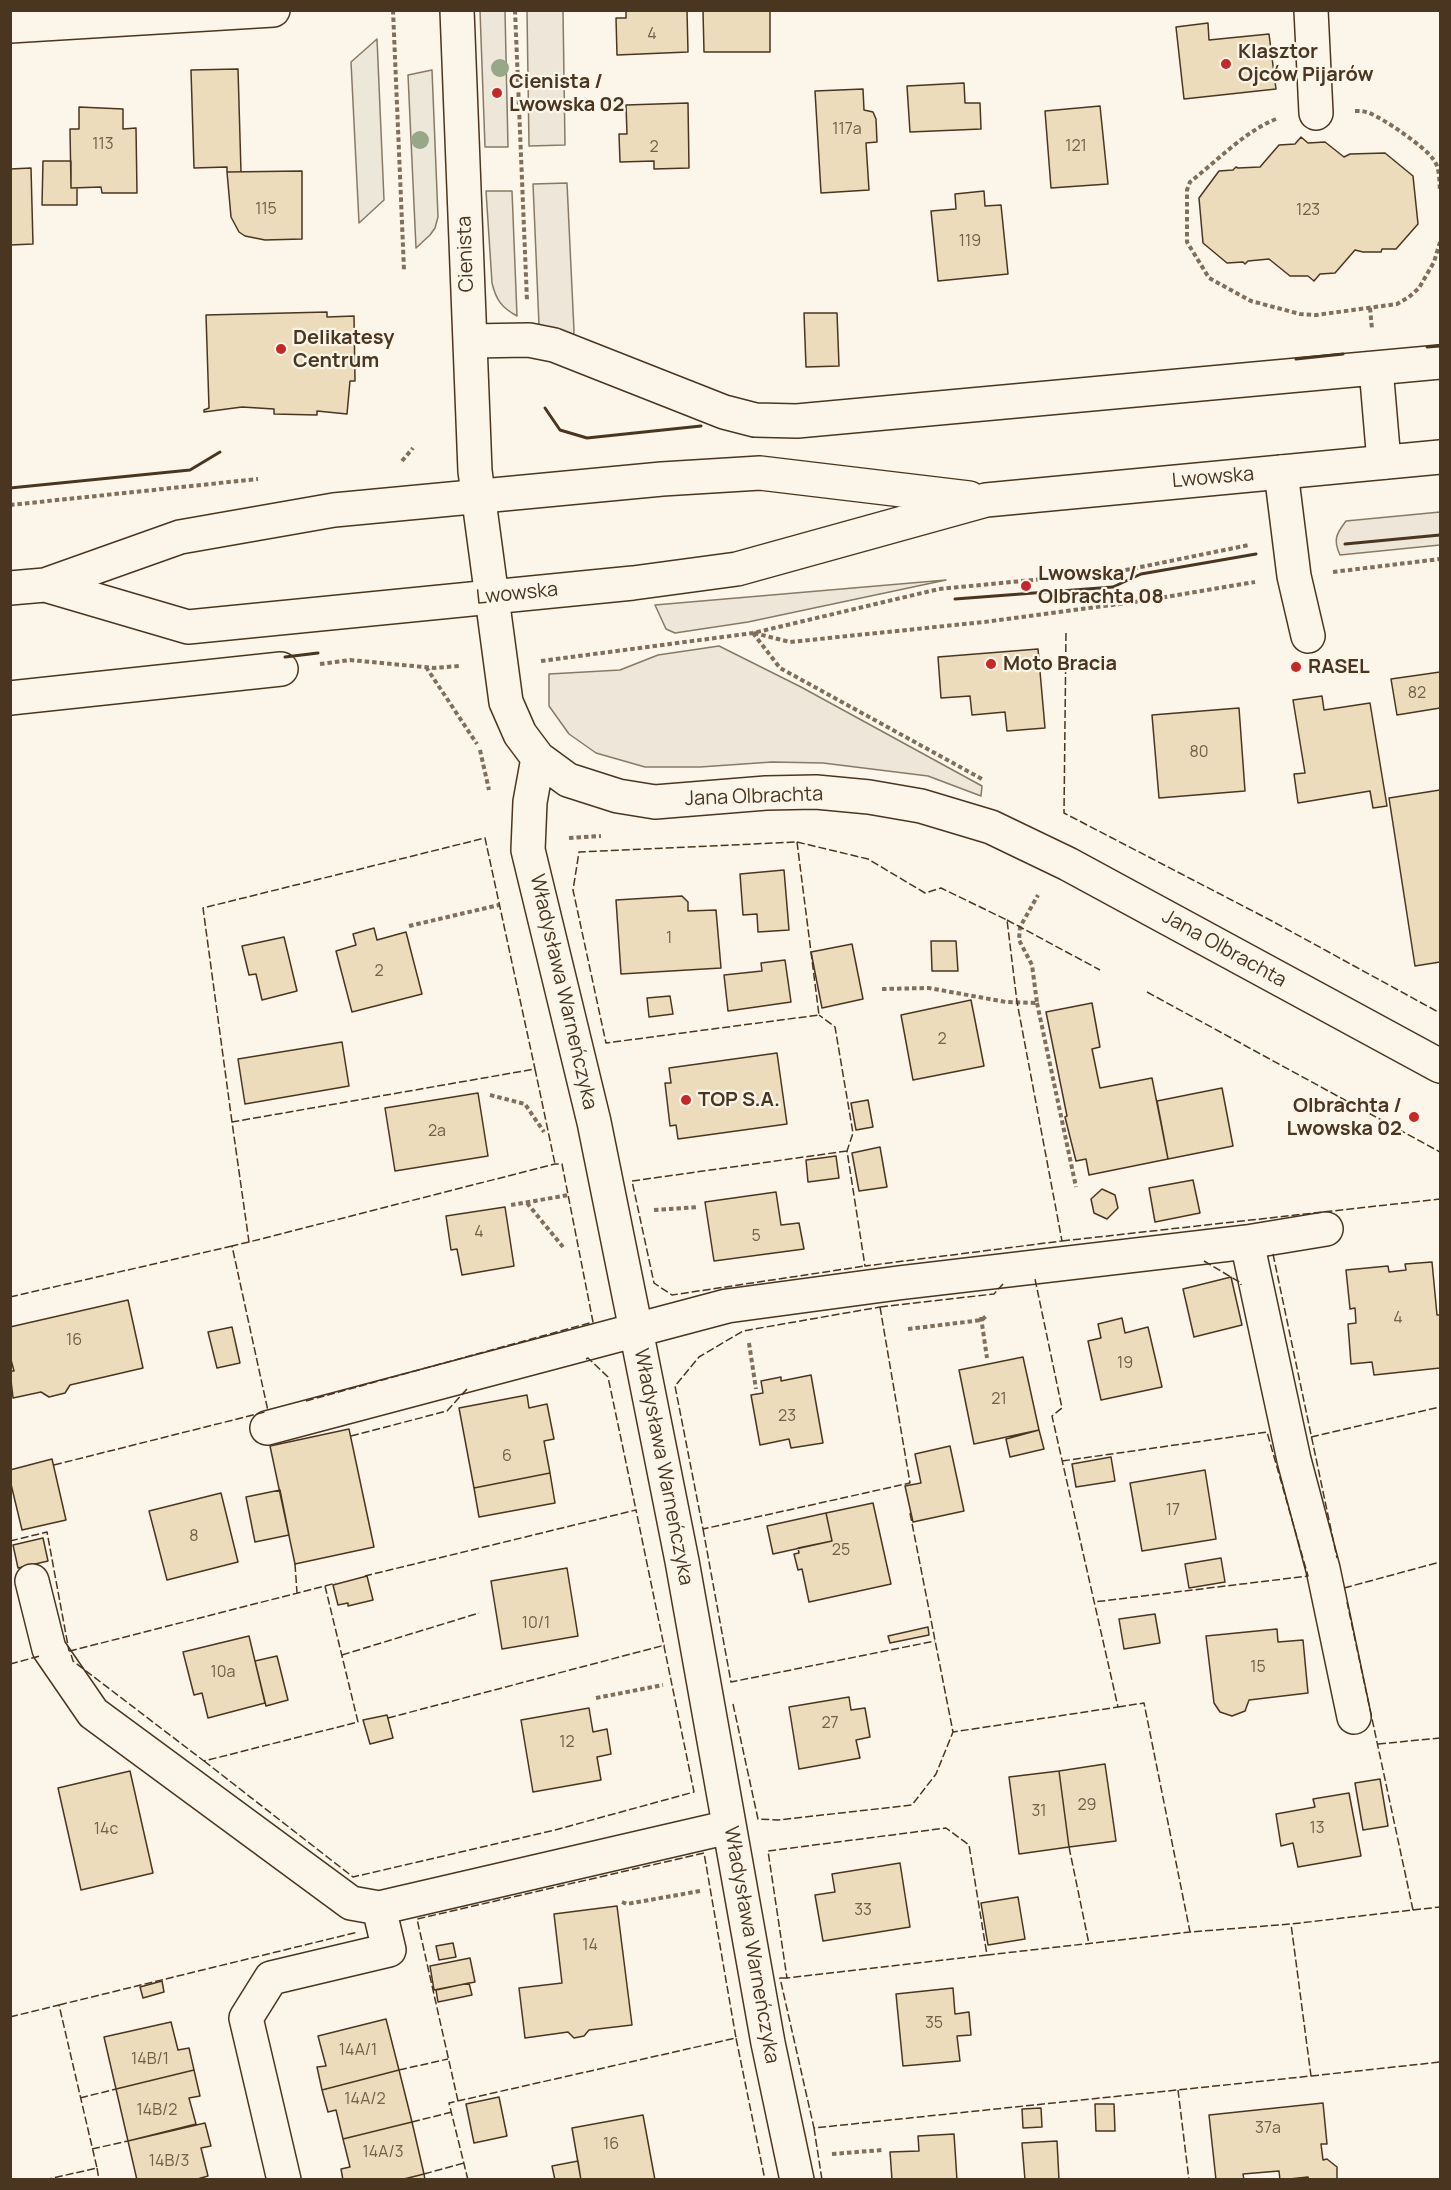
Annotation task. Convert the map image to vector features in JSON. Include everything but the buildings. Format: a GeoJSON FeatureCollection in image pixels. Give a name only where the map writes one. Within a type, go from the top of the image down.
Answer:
{"type":"FeatureCollection","features":[{"type":"Feature","properties":{"kind":"street"},"geometry":{"type":"LineString","coordinates":[[10,26],[273,10]]}},
{"type":"Feature","properties":{"kind":"street","name":"Cienista"},"geometry":{"type":"LineString","coordinates":[[457,10],[475,471],[479,496]]}},
{"type":"Feature","properties":{"kind":"street"},"geometry":{"type":"LineString","coordinates":[[1311,10],[1316,113]]}},
{"type":"Feature","properties":{"kind":"street"},"geometry":{"type":"LineString","coordinates":[[470,341],[529,340],[554,345],[724,412],[755,420],[796,421],[1440,362]]}},
{"type":"Feature","properties":{"kind":"street"},"geometry":{"type":"LineString","coordinates":[[1376,368],[1384,462]]}},
{"type":"Feature","properties":{"kind":"street","name":"Lwowska"},"geometry":{"type":"LineString","coordinates":[[45,585],[188,627],[633,583],[737,569],[986,500],[1440,457]]}},
{"type":"Feature","properties":{"kind":"street"},"geometry":{"type":"LineString","coordinates":[[1281,472],[1294,576],[1308,636]]}},
{"type":"Feature","properties":{"kind":"street","name":"Lwowska"},"geometry":{"type":"LineString","coordinates":[[10,588],[45,585],[180,537],[333,510],[662,479],[760,473],[986,500]]}},
{"type":"Feature","properties":{"kind":"street","name":"Jana Olbrachta"},"geometry":{"type":"LineString","coordinates":[[479,496],[506,702],[519,734],[538,758],[568,780],[618,796],[655,801],[816,792],[869,797],[921,806],[991,827],[1068,864],[1440,1066]]}},
{"type":"Feature","properties":{"kind":"street"},"geometry":{"type":"LineString","coordinates":[[10,698],[281,669]]}},
{"type":"Feature","properties":{"kind":"street","name":"Władysława Warneńczyka"},"geometry":{"type":"LineString","coordinates":[[538,758],[530,802],[528,850],[594,1122],[636,1330],[682,1561],[768,2043],[794,2168]]}},
{"type":"Feature","properties":{"kind":"street"},"geometry":{"type":"LineString","coordinates":[[267,1428],[735,1305],[909,1281],[1247,1242],[1326,1229]]}},
{"type":"Feature","properties":{"kind":"street"},"geometry":{"type":"LineString","coordinates":[[1247,1242],[1294,1460],[1323,1569],[1354,1717]]}},
{"type":"Feature","properties":{"kind":"street"},"geometry":{"type":"LineString","coordinates":[[32,1581],[49,1649],[93,1713],[351,1903],[379,1908],[729,1827]]}},
{"type":"Feature","properties":{"kind":"street"},"geometry":{"type":"LineString","coordinates":[[284,2180],[246,2018],[271,1978],[389,1950],[379,1908]]}},
{"type":"Feature","properties":{"kind":"path"},"geometry":{"type":"LineString","coordinates":[[393,10],[404,270]]}},
{"type":"Feature","properties":{"kind":"path"},"geometry":{"type":"LineString","coordinates":[[515,10],[529,340]]}},
{"type":"Feature","properties":{"kind":"path"},"geometry":{"type":"LineString","coordinates":[[1440,190],[1438,170],[1434,160],[1425,150],[1378,117],[1366,112],[1283,116],[1266,123],[1190,182],[1186,190],[1186,242],[1209,278],[1251,301],[1300,314],[1316,315],[1397,304],[1419,288],[1434,262],[1440,242]]}},
{"type":"Feature","properties":{"kind":"path"},"geometry":{"type":"LineString","coordinates":[[400,463],[413,448]]}},
{"type":"Feature","properties":{"kind":"path"},"geometry":{"type":"LineString","coordinates":[[10,505],[259,478]]}},
{"type":"Feature","properties":{"kind":"path"},"geometry":{"type":"LineString","coordinates":[[281,669],[350,660],[426,667],[563,659],[753,633],[939,589],[1116,572],[1248,545],[1289,534]]}},
{"type":"Feature","properties":{"kind":"path"},"geometry":{"type":"LineString","coordinates":[[753,633],[790,642],[984,622],[1142,601],[1294,576],[1440,559]]}},
{"type":"Feature","properties":{"kind":"path"},"geometry":{"type":"LineString","coordinates":[[426,667],[480,748],[490,794]]}},
{"type":"Feature","properties":{"kind":"path"},"geometry":{"type":"LineString","coordinates":[[528,850],[558,848],[570,838],[604,837]]}},
{"type":"Feature","properties":{"kind":"path"},"geometry":{"type":"LineString","coordinates":[[1041,890],[1020,927],[1019,940],[1032,965],[1037,1003],[1076,1187]]}},
{"type":"Feature","properties":{"kind":"path"},"geometry":{"type":"LineString","coordinates":[[409,926],[507,903]]}},
{"type":"Feature","properties":{"kind":"path"},"geometry":{"type":"LineString","coordinates":[[882,989],[929,988],[1006,1002],[1037,1003]]}},
{"type":"Feature","properties":{"kind":"path"},"geometry":{"type":"LineString","coordinates":[[490,1095],[525,1104],[544,1132]]}},
{"type":"Feature","properties":{"kind":"path"},"geometry":{"type":"LineString","coordinates":[[511,1205],[575,1194]]}},
{"type":"Feature","properties":{"kind":"path"},"geometry":{"type":"LineString","coordinates":[[526,1202],[563,1247]]}},
{"type":"Feature","properties":{"kind":"path"},"geometry":{"type":"LineString","coordinates":[[596,1698],[672,1683]]}},
{"type":"Feature","properties":{"kind":"path"},"geometry":{"type":"LineString","coordinates":[[622,1902],[627,1904],[710,1890]]}},
{"type":"Feature","properties":{"kind":"path"},"geometry":{"type":"LineString","coordinates":[[794,2168],[882,2150]]}},
{"type":"Feature","properties":{"kind":"shaded area"},"geometry":{"type":"Polygon","coordinates":[[[480,11],[505,11],[508,147],[485,147],[480,11]]]}},
{"type":"Feature","properties":{"kind":"shaded area"},"geometry":{"type":"Polygon","coordinates":[[[527,11],[563,11],[565,145],[529,146],[527,11]]]}},
{"type":"Feature","properties":{"kind":"shaded area"},"geometry":{"type":"Polygon","coordinates":[[[377,39],[384,200],[359,223],[351,62],[377,39]]]}},
{"type":"Feature","properties":{"kind":"shaded area"},"geometry":{"type":"Polygon","coordinates":[[[432,70],[438,217],[435,228],[416,248],[408,75],[432,70]]]}},
{"type":"Feature","properties":{"kind":"shaded area"},"geometry":{"type":"Polygon","coordinates":[[[567,183],[573,338],[539,325],[533,184],[567,183]]]}},
{"type":"Feature","properties":{"kind":"shaded area"},"geometry":{"type":"Polygon","coordinates":[[[486,191],[512,191],[517,316],[500,303],[492,283],[486,191]]]}},
{"type":"Feature","properties":{"kind":"shaded area"},"geometry":{"type":"Polygon","coordinates":[[[1440,512],[1440,545],[1340,555],[1337,537],[1346,521],[1440,512]]]}},
{"type":"Feature","properties":{"kind":"shaded area"},"geometry":{"type":"Polygon","coordinates":[[[946,580],[748,622],[675,633],[666,629],[655,605],[946,580]]]}},
{"type":"Feature","properties":{"kind":"shaded area"},"geometry":{"type":"Polygon","coordinates":[[[719,646],[801,687],[982,786],[981,796],[928,776],[823,763],[772,762],[700,767],[645,767],[596,753],[569,734],[549,706],[549,674],[620,670],[658,655],[719,646]]]}},
{"type":"Feature","properties":{"kind":"fence"},"geometry":{"type":"LineString","coordinates":[[1066,633],[1064,813],[1272,921],[1440,1013]]}},
{"type":"Feature","properties":{"kind":"fence"},"geometry":{"type":"LineString","coordinates":[[232,1122],[203,908],[485,838],[535,1069]]}},
{"type":"Feature","properties":{"kind":"fence"},"geometry":{"type":"LineString","coordinates":[[797,842],[868,859],[925,893],[941,888],[1007,920],[1017,1002],[1062,1241],[865,1266],[847,1151],[853,1133],[835,1027],[819,1015]]}},
{"type":"Feature","properties":{"kind":"fence"},"geometry":{"type":"LineString","coordinates":[[797,842],[819,1015],[606,1043],[573,890],[579,852],[797,842]]}},
{"type":"Feature","properties":{"kind":"fence"},"geometry":{"type":"LineString","coordinates":[[1007,920],[1100,970]]}},
{"type":"Feature","properties":{"kind":"fence"},"geometry":{"type":"LineString","coordinates":[[1147,992],[1440,1152]]}},
{"type":"Feature","properties":{"kind":"fence"},"geometry":{"type":"LineString","coordinates":[[306,1401],[593,1322],[562,1164],[249,1242],[232,1122],[535,1069],[555,1164]]}},
{"type":"Feature","properties":{"kind":"fence"},"geometry":{"type":"LineString","coordinates":[[847,1151],[632,1181],[654,1283],[672,1295],[865,1266]]}},
{"type":"Feature","properties":{"kind":"fence"},"geometry":{"type":"LineString","coordinates":[[1062,1241],[1440,1199]]}},
{"type":"Feature","properties":{"kind":"fence"},"geometry":{"type":"LineString","coordinates":[[249,1242],[232,1246],[268,1411]]}},
{"type":"Feature","properties":{"kind":"fence"},"geometry":{"type":"LineString","coordinates":[[10,1297],[232,1246]]}},
{"type":"Feature","properties":{"kind":"fence"},"geometry":{"type":"LineString","coordinates":[[1273,1254],[1337,1558]]}},
{"type":"Feature","properties":{"kind":"fence"},"geometry":{"type":"LineString","coordinates":[[1204,1261],[1241,1285]]}},
{"type":"Feature","properties":{"kind":"fence"},"geometry":{"type":"LineString","coordinates":[[910,1513],[953,1732],[1118,1707],[1052,1416],[1062,1408],[1035,1279]]}},
{"type":"Feature","properties":{"kind":"fence"},"geometry":{"type":"LineString","coordinates":[[880,1307],[994,1294],[1003,1284]]}},
{"type":"Feature","properties":{"kind":"fence"},"geometry":{"type":"LineString","coordinates":[[880,1307],[910,1483],[703,1529],[675,1386],[699,1357],[743,1331],[880,1307]]}},
{"type":"Feature","properties":{"kind":"fence"},"geometry":{"type":"LineString","coordinates":[[586,1359],[588,1358],[608,1377],[636,1510]]}},
{"type":"Feature","properties":{"kind":"fence"},"geometry":{"type":"LineString","coordinates":[[351,1436],[447,1411],[467,1389]]}},
{"type":"Feature","properties":{"kind":"fence"},"geometry":{"type":"LineString","coordinates":[[1311,1437],[1440,1407]]}},
{"type":"Feature","properties":{"kind":"fence"},"geometry":{"type":"LineString","coordinates":[[54,1465],[265,1412]]}},
{"type":"Feature","properties":{"kind":"fence"},"geometry":{"type":"LineString","coordinates":[[1062,1461],[1267,1432],[1308,1576],[1094,1602]]}},
{"type":"Feature","properties":{"kind":"fence"},"geometry":{"type":"LineString","coordinates":[[204,1761],[353,1877],[555,1830],[694,1792],[636,1510],[365,1576]]}},
{"type":"Feature","properties":{"kind":"fence"},"geometry":{"type":"LineString","coordinates":[[703,1529],[731,1682],[935,1641]]}},
{"type":"Feature","properties":{"kind":"fence"},"geometry":{"type":"LineString","coordinates":[[10,1541],[47,1532],[69,1651]]}},
{"type":"Feature","properties":{"kind":"fence"},"geometry":{"type":"LineString","coordinates":[[1344,1588],[1440,1562]]}},
{"type":"Feature","properties":{"kind":"fence"},"geometry":{"type":"LineString","coordinates":[[295,1564],[297,1593]]}},
{"type":"Feature","properties":{"kind":"fence"},"geometry":{"type":"LineString","coordinates":[[325,1586],[336,1583]]}},
{"type":"Feature","properties":{"kind":"fence"},"geometry":{"type":"LineString","coordinates":[[325,1586],[358,1722],[204,1761],[73,1661],[70,1651],[325,1586]]}},
{"type":"Feature","properties":{"kind":"fence"},"geometry":{"type":"LineString","coordinates":[[1118,1707],[1144,1703],[1190,1932],[1291,1924],[1413,1910],[1347,1602]]}},
{"type":"Feature","properties":{"kind":"fence"},"geometry":{"type":"LineString","coordinates":[[342,1655],[479,1613]]}},
{"type":"Feature","properties":{"kind":"fence"},"geometry":{"type":"LineString","coordinates":[[388,1718],[665,1645]]}},
{"type":"Feature","properties":{"kind":"fence"},"geometry":{"type":"LineString","coordinates":[[10,1664],[40,1656]]}},
{"type":"Feature","properties":{"kind":"fence"},"geometry":{"type":"LineString","coordinates":[[733,1704],[758,1819],[778,1820],[912,1805],[936,1774],[953,1732]]}},
{"type":"Feature","properties":{"kind":"fence"},"geometry":{"type":"LineString","coordinates":[[1378,1744],[1440,1738]]}},
{"type":"Feature","properties":{"kind":"fence"},"geometry":{"type":"LineString","coordinates":[[987,1955],[787,1978],[768,1851],[946,1828],[969,1845],[987,1955],[1190,1932]]}},
{"type":"Feature","properties":{"kind":"fence"},"geometry":{"type":"LineString","coordinates":[[1069,1847],[1089,1944]]}},
{"type":"Feature","properties":{"kind":"fence"},"geometry":{"type":"LineString","coordinates":[[458,2101],[417,1919],[704,1853],[736,2038]]}},
{"type":"Feature","properties":{"kind":"fence"},"geometry":{"type":"LineString","coordinates":[[1413,1910],[1440,1907]]}},
{"type":"Feature","properties":{"kind":"fence"},"geometry":{"type":"LineString","coordinates":[[787,1978],[780,1978],[814,2128],[1311,2076],[1291,1924]]}},
{"type":"Feature","properties":{"kind":"fence"},"geometry":{"type":"LineString","coordinates":[[59,2005],[358,1932]]}},
{"type":"Feature","properties":{"kind":"fence"},"geometry":{"type":"LineString","coordinates":[[10,2017],[59,2005],[97,2168],[44,2180]]}},
{"type":"Feature","properties":{"kind":"fence"},"geometry":{"type":"LineString","coordinates":[[468,2180],[449,2103],[736,2038],[765,2180]]}},
{"type":"Feature","properties":{"kind":"fence"},"geometry":{"type":"LineString","coordinates":[[399,2070],[448,2059]]}},
{"type":"Feature","properties":{"kind":"fence"},"geometry":{"type":"LineString","coordinates":[[1311,2076],[1440,2062]]}},
{"type":"Feature","properties":{"kind":"fence"},"geometry":{"type":"LineString","coordinates":[[80,2098],[116,2089]]}},
{"type":"Feature","properties":{"kind":"fence"},"geometry":{"type":"LineString","coordinates":[[1178,2090],[1189,2180]]}},
{"type":"Feature","properties":{"kind":"fence"},"geometry":{"type":"LineString","coordinates":[[412,2122],[452,2112]]}},
{"type":"Feature","properties":{"kind":"fence"},"geometry":{"type":"LineString","coordinates":[[814,2128],[822,2180]]}},
{"type":"Feature","properties":{"kind":"fence"},"geometry":{"type":"LineString","coordinates":[[92,2149],[128,2141]]}},
{"type":"Feature","properties":{"kind":"fence"},"geometry":{"type":"LineString","coordinates":[[424,2174],[464,2163]]}},
{"type":"Feature","properties":{"kind":"fence"},"geometry":{"type":"LineString","coordinates":[[97,2168],[99,2180]]}},
{"type":"Feature","properties":{"kind":"wall"},"geometry":{"type":"LineString","coordinates":[[1427,347],[1440,346]]}},
{"type":"Feature","properties":{"kind":"wall"},"geometry":{"type":"LineString","coordinates":[[1296,359],[1343,354]]}},
{"type":"Feature","properties":{"kind":"wall"},"geometry":{"type":"LineString","coordinates":[[545,408],[560,430],[587,438],[701,426]]}},
{"type":"Feature","properties":{"kind":"wall"},"geometry":{"type":"LineString","coordinates":[[10,488],[190,470],[220,452]]}},
{"type":"Feature","properties":{"kind":"wall"},"geometry":{"type":"LineString","coordinates":[[1345,544],[1440,535]]}},
{"type":"Feature","properties":{"kind":"wall"},"geometry":{"type":"LineString","coordinates":[[955,599],[1113,587],[1141,574],[1256,554]]}},
{"type":"Feature","properties":{"kind":"wall"},"geometry":{"type":"LineString","coordinates":[[285,657],[318,653]]}},
{"type":"Feature","properties":{"kind":"place","name":"Klasztor Ojców Pijarów"},"geometry":{"type":"Point","coordinates":[1226,64]}},
{"type":"Feature","properties":{"kind":"place","name":"Cienista / Lwowska 02"},"geometry":{"type":"Point","coordinates":[497,93]}},
{"type":"Feature","properties":{"kind":"place","name":"Delikatesy Centrum"},"geometry":{"type":"Point","coordinates":[281,349]}},
{"type":"Feature","properties":{"kind":"place","name":"Lwowska / Olbrachta 08"},"geometry":{"type":"Point","coordinates":[1026,586]}},
{"type":"Feature","properties":{"kind":"place","name":"Moto Bracia"},"geometry":{"type":"Point","coordinates":[991,664]}},
{"type":"Feature","properties":{"kind":"place","name":"RASEL"},"geometry":{"type":"Point","coordinates":[1296,667]}},
{"type":"Feature","properties":{"kind":"place","name":"TOP S.A."},"geometry":{"type":"Point","coordinates":[686,1100]}},
{"type":"Feature","properties":{"kind":"place","name":"Olbrachta / Lwowska 02"},"geometry":{"type":"Point","coordinates":[1414,1117]}}]}
